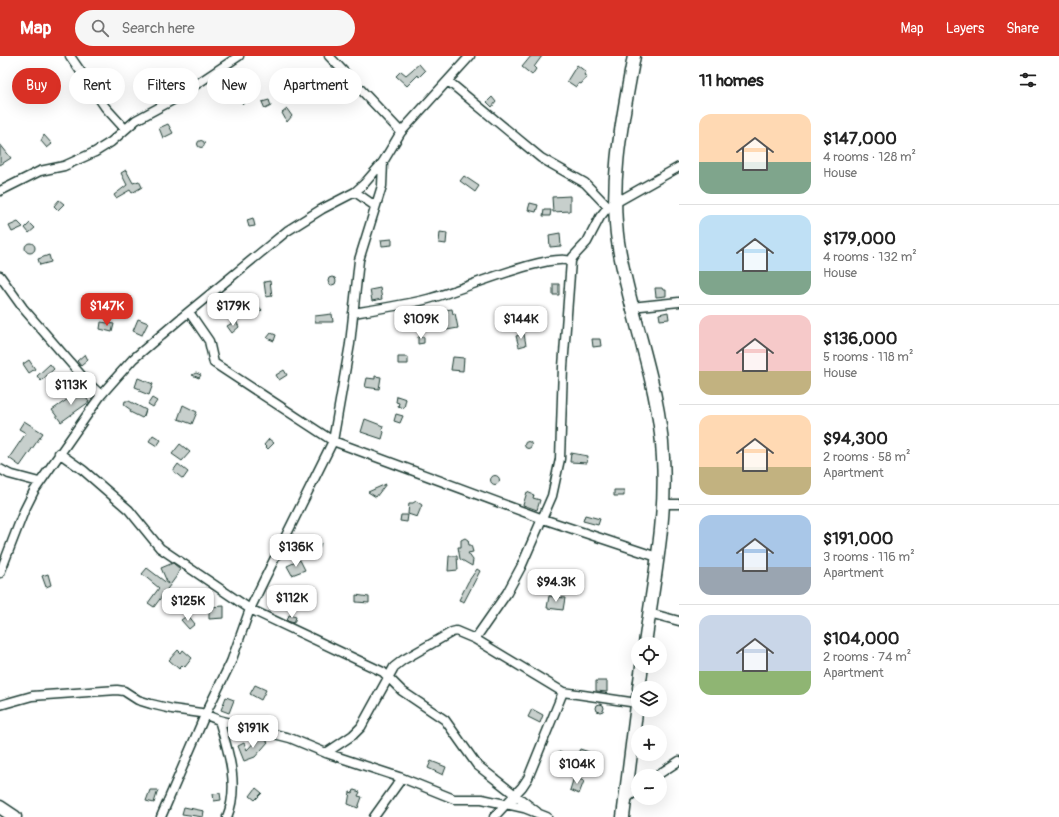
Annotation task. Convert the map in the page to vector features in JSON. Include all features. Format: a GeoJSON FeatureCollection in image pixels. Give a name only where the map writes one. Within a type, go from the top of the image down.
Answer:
{"type":"FeatureCollection","features":[{"type":"Feature","properties":{"kind":"street"},"geometry":{"type":"LineString","coordinates":[[70,56],[106,107],[126,129]]}},
{"type":"Feature","properties":{"kind":"street"},"geometry":{"type":"LineString","coordinates":[[0,191],[40,171],[56,169],[82,159],[111,142],[136,120],[173,100],[239,56]]}},
{"type":"Feature","properties":{"kind":"street"},"geometry":{"type":"LineString","coordinates":[[329,56],[401,132]]}},
{"type":"Feature","properties":{"kind":"street"},"geometry":{"type":"LineString","coordinates":[[0,573],[24,511],[39,482],[101,395],[133,359],[303,220],[355,192],[383,162],[401,132],[470,56]]}},
{"type":"Feature","properties":{"kind":"street"},"geometry":{"type":"LineString","coordinates":[[634,56],[618,149],[612,205],[631,307],[652,387],[661,432],[663,457],[662,504],[657,557],[646,637]]}},
{"type":"Feature","properties":{"kind":"street"},"geometry":{"type":"LineString","coordinates":[[448,81],[541,158],[585,183],[612,205]]}},
{"type":"Feature","properties":{"kind":"street"},"geometry":{"type":"LineString","coordinates":[[161,817],[205,715],[231,662],[250,609],[333,441],[350,344],[359,260],[384,175],[383,162]]}},
{"type":"Feature","properties":{"kind":"street"},"geometry":{"type":"LineString","coordinates":[[475,639],[507,593],[543,519],[552,496],[560,459],[563,368],[571,261],[587,242],[600,217],[612,205],[679,167]]}},
{"type":"Feature","properties":{"kind":"street"},"geometry":{"type":"LineString","coordinates":[[355,192],[375,206]]}},
{"type":"Feature","properties":{"kind":"street"},"geometry":{"type":"LineString","coordinates":[[353,313],[429,299],[503,274],[562,258],[571,261]]}},
{"type":"Feature","properties":{"kind":"street"},"geometry":{"type":"LineString","coordinates":[[0,276],[23,308],[88,383],[101,395]]}},
{"type":"Feature","properties":{"kind":"street"},"geometry":{"type":"LineString","coordinates":[[631,307],[679,302]]}},
{"type":"Feature","properties":{"kind":"street"},"geometry":{"type":"LineString","coordinates":[[189,312],[209,341],[214,363],[333,441],[543,519],[657,557]]}},
{"type":"Feature","properties":{"kind":"street"},"geometry":{"type":"LineString","coordinates":[[59,453],[83,470],[129,510],[160,548],[250,609],[378,669],[388,676],[402,691],[445,720],[477,765],[516,794],[537,812]]}},
{"type":"Feature","properties":{"kind":"street"},"geometry":{"type":"LineString","coordinates":[[0,469],[9,474],[39,482]]}},
{"type":"Feature","properties":{"kind":"street"},"geometry":{"type":"LineString","coordinates":[[662,504],[679,504]]}},
{"type":"Feature","properties":{"kind":"street"},"geometry":{"type":"LineString","coordinates":[[649,612],[679,621]]}},
{"type":"Feature","properties":{"kind":"street"},"geometry":{"type":"LineString","coordinates":[[326,753],[353,735],[361,727],[394,667],[448,633],[456,631],[475,639],[563,692],[631,699]]}},
{"type":"Feature","properties":{"kind":"street"},"geometry":{"type":"LineString","coordinates":[[0,704],[32,696],[116,690],[124,691],[138,700],[151,704],[172,709],[201,713],[219,720],[284,736],[326,753],[402,778],[454,799],[475,798],[537,812],[547,817]]}},
{"type":"Feature","properties":{"kind":"street"},"geometry":{"type":"LineString","coordinates":[[494,817],[516,794],[528,778],[563,692]]}},
{"type":"Feature","properties":{"kind":"street"},"geometry":{"type":"LineString","coordinates":[[623,817],[636,717]]}},
{"type":"Feature","properties":{"kind":"street"},"geometry":{"type":"LineString","coordinates":[[219,720],[230,761],[232,779],[232,797],[228,817]]}},
{"type":"Feature","properties":{"kind":"street"},"geometry":{"type":"LineString","coordinates":[[667,769],[679,761]]}},
{"type":"Feature","properties":{"kind":"street"},"geometry":{"type":"LineString","coordinates":[[374,817],[402,778]]}},
{"type":"Feature","properties":{"kind":"street"},"geometry":{"type":"LineString","coordinates":[[625,800],[631,795]]}},
{"type":"Feature","properties":{"kind":"street"},"geometry":{"type":"LineString","coordinates":[[0,807],[15,817]]}},
{"type":"Feature","properties":{"kind":"building"},"geometry":{"type":"Polygon","coordinates":[[[531,56],[542,56],[534,67],[536,69],[532,75],[522,67],[531,56]]]}},
{"type":"Feature","properties":{"kind":"building"},"geometry":{"type":"Polygon","coordinates":[[[419,64],[425,71],[419,77],[418,75],[407,86],[396,76],[401,71],[406,75],[419,64]]]}},
{"type":"Feature","properties":{"kind":"building"},"geometry":{"type":"Polygon","coordinates":[[[577,65],[586,72],[584,75],[587,77],[576,87],[567,81],[577,65]]]}},
{"type":"Feature","properties":{"kind":"building"},"geometry":{"type":"Polygon","coordinates":[[[492,97],[496,102],[492,107],[487,102],[492,97]]]}},
{"type":"Feature","properties":{"kind":"building"},"geometry":{"type":"Polygon","coordinates":[[[269,100],[269,104],[271,106],[265,109],[262,102],[269,100]]]}},
{"type":"Feature","properties":{"kind":"building"},"geometry":{"type":"Polygon","coordinates":[[[287,109],[292,116],[287,122],[282,113],[287,109]]]}},
{"type":"Feature","properties":{"kind":"building"},"geometry":{"type":"Polygon","coordinates":[[[168,124],[173,133],[163,138],[159,128],[168,124]]]}},
{"type":"Feature","properties":{"kind":"building"},"geometry":{"type":"Polygon","coordinates":[[[44,135],[52,144],[47,148],[41,141],[44,135]]]}},
{"type":"Feature","properties":{"kind":"building"},"geometry":{"type":"Polygon","coordinates":[[[201,141],[204,144],[201,147],[198,144],[201,141]]]}},
{"type":"Feature","properties":{"kind":"building"},"geometry":{"type":"Polygon","coordinates":[[[0,144],[11,158],[0,165],[0,144]]]}},
{"type":"Feature","properties":{"kind":"building"},"geometry":{"type":"Polygon","coordinates":[[[126,170],[133,183],[139,181],[142,187],[132,193],[130,190],[116,198],[114,195],[127,185],[121,173],[126,170]]]}},
{"type":"Feature","properties":{"kind":"building"},"geometry":{"type":"Polygon","coordinates":[[[464,176],[479,186],[475,192],[460,181],[464,176]]]}},
{"type":"Feature","properties":{"kind":"building"},"geometry":{"type":"Polygon","coordinates":[[[570,196],[570,211],[553,212],[552,197],[570,196]]]}},
{"type":"Feature","properties":{"kind":"building"},"geometry":{"type":"Polygon","coordinates":[[[59,200],[64,204],[58,210],[54,206],[59,200]]]}},
{"type":"Feature","properties":{"kind":"building"},"geometry":{"type":"Polygon","coordinates":[[[530,203],[538,205],[536,212],[528,210],[530,203]]]}},
{"type":"Feature","properties":{"kind":"building"},"geometry":{"type":"Polygon","coordinates":[[[544,210],[551,210],[550,216],[543,216],[544,210]]]}},
{"type":"Feature","properties":{"kind":"building"},"geometry":{"type":"Polygon","coordinates":[[[253,218],[255,226],[249,227],[247,220],[253,218]]]}},
{"type":"Feature","properties":{"kind":"building"},"geometry":{"type":"Polygon","coordinates":[[[18,222],[23,227],[12,232],[9,226],[18,222]]]}},
{"type":"Feature","properties":{"kind":"building"},"geometry":{"type":"Polygon","coordinates":[[[30,223],[35,228],[29,233],[25,228],[30,223]]]}},
{"type":"Feature","properties":{"kind":"building"},"geometry":{"type":"Polygon","coordinates":[[[440,232],[447,233],[446,244],[439,243],[440,232]]]}},
{"type":"Feature","properties":{"kind":"building"},"geometry":{"type":"Polygon","coordinates":[[[560,233],[561,246],[550,247],[549,235],[560,233]]]}},
{"type":"Feature","properties":{"kind":"building"},"geometry":{"type":"Polygon","coordinates":[[[392,239],[392,245],[382,246],[381,240],[392,239]]]}},
{"type":"Feature","properties":{"kind":"building"},"geometry":{"type":"Polygon","coordinates":[[[30,243],[35,248],[30,253],[25,248],[30,243]]]}},
{"type":"Feature","properties":{"kind":"building"},"geometry":{"type":"Polygon","coordinates":[[[49,255],[51,262],[40,265],[38,259],[49,255]]]}},
{"type":"Feature","properties":{"kind":"building"},"geometry":{"type":"Polygon","coordinates":[[[332,277],[335,278],[335,284],[332,285],[329,284],[328,281],[329,278],[332,277]]]}},
{"type":"Feature","properties":{"kind":"building"},"geometry":{"type":"Polygon","coordinates":[[[270,281],[272,296],[266,297],[264,282],[270,281]]]}},
{"type":"Feature","properties":{"kind":"building"},"geometry":{"type":"Polygon","coordinates":[[[553,284],[559,284],[559,295],[553,295],[553,284]]]}},
{"type":"Feature","properties":{"kind":"building"},"geometry":{"type":"Polygon","coordinates":[[[380,288],[382,299],[372,301],[370,290],[380,288]]]}},
{"type":"Feature","properties":{"kind":"building"},"geometry":{"type":"Polygon","coordinates":[[[655,288],[662,288],[663,290],[666,290],[666,296],[656,297],[655,288]]]}},
{"type":"Feature","properties":{"kind":"building"},"geometry":{"type":"Polygon","coordinates":[[[256,303],[262,310],[258,314],[251,307],[256,303]]]}},
{"type":"Feature","properties":{"kind":"building"},"geometry":{"type":"Polygon","coordinates":[[[452,309],[453,314],[455,313],[458,328],[447,330],[444,316],[446,315],[445,310],[452,309]]]}},
{"type":"Feature","properties":{"kind":"building"},"geometry":{"type":"Polygon","coordinates":[[[668,312],[669,319],[660,320],[659,314],[668,312]]]}},
{"type":"Feature","properties":{"kind":"building"},"geometry":{"type":"Polygon","coordinates":[[[332,314],[333,322],[315,322],[315,316],[332,314]]]}},
{"type":"Feature","properties":{"kind":"building"},"geometry":{"type":"Polygon","coordinates":[[[138,319],[148,323],[142,335],[133,331],[138,319]]]}},
{"type":"Feature","properties":{"kind":"building"},"geometry":{"type":"Polygon","coordinates":[[[236,321],[239,327],[232,333],[227,326],[236,321]]]}},
{"type":"Feature","properties":{"kind":"building"},"geometry":{"type":"Polygon","coordinates":[[[101,322],[114,324],[112,332],[100,329],[101,322]]]}},
{"type":"Feature","properties":{"kind":"building"},"geometry":{"type":"Polygon","coordinates":[[[271,333],[276,335],[274,341],[267,338],[271,333]]]}},
{"type":"Feature","properties":{"kind":"building"},"geometry":{"type":"Polygon","coordinates":[[[524,334],[526,345],[519,347],[516,336],[524,334]]]}},
{"type":"Feature","properties":{"kind":"building"},"geometry":{"type":"Polygon","coordinates":[[[418,337],[424,337],[424,343],[418,344],[418,337]]]}},
{"type":"Feature","properties":{"kind":"building"},"geometry":{"type":"Polygon","coordinates":[[[592,339],[600,339],[601,346],[593,347],[592,339]]]}},
{"type":"Feature","properties":{"kind":"building"},"geometry":{"type":"Polygon","coordinates":[[[85,354],[88,360],[81,366],[77,361],[85,354]]]}},
{"type":"Feature","properties":{"kind":"building"},"geometry":{"type":"Polygon","coordinates":[[[398,357],[408,357],[408,364],[398,364],[398,357]]]}},
{"type":"Feature","properties":{"kind":"building"},"geometry":{"type":"Polygon","coordinates":[[[453,357],[464,358],[463,371],[451,370],[453,357]]]}},
{"type":"Feature","properties":{"kind":"building"},"geometry":{"type":"Polygon","coordinates":[[[29,360],[35,369],[29,373],[23,364],[29,360]]]}},
{"type":"Feature","properties":{"kind":"building"},"geometry":{"type":"Polygon","coordinates":[[[50,364],[54,369],[41,381],[37,376],[50,364]]]}},
{"type":"Feature","properties":{"kind":"building"},"geometry":{"type":"Polygon","coordinates":[[[284,370],[287,375],[279,380],[276,375],[284,370]]]}},
{"type":"Feature","properties":{"kind":"building"},"geometry":{"type":"Polygon","coordinates":[[[196,373],[201,375],[199,378],[192,375],[196,373]]]}},
{"type":"Feature","properties":{"kind":"building"},"geometry":{"type":"Polygon","coordinates":[[[375,376],[381,377],[379,389],[365,387],[367,378],[375,379],[375,376]]]}},
{"type":"Feature","properties":{"kind":"building"},"geometry":{"type":"Polygon","coordinates":[[[138,378],[153,384],[149,395],[139,391],[140,389],[135,387],[138,378]]]}},
{"type":"Feature","properties":{"kind":"building"},"geometry":{"type":"Polygon","coordinates":[[[81,390],[89,402],[61,422],[52,410],[81,390]]]}},
{"type":"Feature","properties":{"kind":"building"},"geometry":{"type":"Polygon","coordinates":[[[397,396],[406,399],[404,408],[398,406],[399,403],[396,402],[397,396]]]}},
{"type":"Feature","properties":{"kind":"building"},"geometry":{"type":"Polygon","coordinates":[[[152,398],[157,401],[153,407],[148,404],[152,398]]]}},
{"type":"Feature","properties":{"kind":"building"},"geometry":{"type":"Polygon","coordinates":[[[125,401],[129,401],[146,410],[144,416],[142,418],[130,412],[131,410],[124,405],[125,401]]]}},
{"type":"Feature","properties":{"kind":"building"},"geometry":{"type":"Polygon","coordinates":[[[183,405],[197,412],[192,424],[178,419],[183,405]]]}},
{"type":"Feature","properties":{"kind":"building"},"geometry":{"type":"Polygon","coordinates":[[[396,414],[403,416],[400,423],[394,421],[396,414]]]}},
{"type":"Feature","properties":{"kind":"building"},"geometry":{"type":"Polygon","coordinates":[[[365,419],[383,426],[382,430],[384,432],[382,439],[361,432],[365,419]]]}},
{"type":"Feature","properties":{"kind":"building"},"geometry":{"type":"Polygon","coordinates":[[[24,421],[43,433],[20,466],[9,458],[26,433],[19,429],[24,421]]]}},
{"type":"Feature","properties":{"kind":"building"},"geometry":{"type":"Polygon","coordinates":[[[153,435],[161,440],[157,446],[149,441],[153,435]]]}},
{"type":"Feature","properties":{"kind":"building"},"geometry":{"type":"Polygon","coordinates":[[[269,439],[274,443],[268,449],[264,445],[269,439]]]}},
{"type":"Feature","properties":{"kind":"building"},"geometry":{"type":"Polygon","coordinates":[[[528,442],[531,445],[528,448],[525,445],[528,442]]]}},
{"type":"Feature","properties":{"kind":"building"},"geometry":{"type":"Polygon","coordinates":[[[180,444],[190,452],[182,461],[172,454],[180,444]]]}},
{"type":"Feature","properties":{"kind":"building"},"geometry":{"type":"Polygon","coordinates":[[[571,453],[588,456],[587,463],[570,462],[571,453]]]}},
{"type":"Feature","properties":{"kind":"building"},"geometry":{"type":"Polygon","coordinates":[[[178,464],[188,472],[183,479],[173,471],[178,464]]]}},
{"type":"Feature","properties":{"kind":"building"},"geometry":{"type":"Polygon","coordinates":[[[493,476],[497,476],[499,480],[497,484],[493,484],[491,482],[491,478],[493,476]]]}},
{"type":"Feature","properties":{"kind":"building"},"geometry":{"type":"Polygon","coordinates":[[[386,484],[376,497],[368,492],[386,484]]]}},
{"type":"Feature","properties":{"kind":"building"},"geometry":{"type":"Polygon","coordinates":[[[614,490],[624,490],[624,496],[614,496],[614,490]]]}},
{"type":"Feature","properties":{"kind":"building"},"geometry":{"type":"Polygon","coordinates":[[[527,492],[534,495],[533,498],[540,500],[537,510],[523,505],[527,492]]]}},
{"type":"Feature","properties":{"kind":"building"},"geometry":{"type":"Polygon","coordinates":[[[416,501],[422,505],[417,517],[408,514],[409,503],[416,501]]]}},
{"type":"Feature","properties":{"kind":"building"},"geometry":{"type":"Polygon","coordinates":[[[401,515],[408,515],[407,522],[400,521],[401,515]]]}},
{"type":"Feature","properties":{"kind":"building"},"geometry":{"type":"Polygon","coordinates":[[[585,515],[600,519],[598,525],[583,521],[585,515]]]}},
{"type":"Feature","properties":{"kind":"building"},"geometry":{"type":"Polygon","coordinates":[[[465,538],[468,540],[469,545],[471,545],[473,552],[468,553],[473,560],[472,566],[460,559],[458,547],[461,547],[461,540],[465,538]]]}},
{"type":"Feature","properties":{"kind":"building"},"geometry":{"type":"Polygon","coordinates":[[[315,541],[321,543],[319,549],[313,548],[315,541]]]}},
{"type":"Feature","properties":{"kind":"building"},"geometry":{"type":"Polygon","coordinates":[[[449,556],[457,556],[458,570],[448,571],[449,556]]]}},
{"type":"Feature","properties":{"kind":"building"},"geometry":{"type":"Polygon","coordinates":[[[300,560],[305,570],[292,575],[287,566],[300,560]]]}},
{"type":"Feature","properties":{"kind":"building"},"geometry":{"type":"Polygon","coordinates":[[[173,563],[180,569],[176,577],[154,607],[148,603],[159,588],[142,574],[147,568],[168,584],[161,568],[173,563]]]}},
{"type":"Feature","properties":{"kind":"building"},"geometry":{"type":"Polygon","coordinates":[[[477,569],[480,571],[464,602],[459,600],[468,582],[477,569]]]}},
{"type":"Feature","properties":{"kind":"building"},"geometry":{"type":"Polygon","coordinates":[[[48,574],[51,585],[46,587],[42,576],[48,574]]]}},
{"type":"Feature","properties":{"kind":"building"},"geometry":{"type":"Polygon","coordinates":[[[356,595],[369,597],[369,603],[356,602],[356,595]]]}},
{"type":"Feature","properties":{"kind":"building"},"geometry":{"type":"Polygon","coordinates":[[[549,596],[565,598],[563,610],[547,608],[549,596]]]}},
{"type":"Feature","properties":{"kind":"building"},"geometry":{"type":"Polygon","coordinates":[[[224,606],[224,618],[209,619],[209,607],[224,606]]]}},
{"type":"Feature","properties":{"kind":"building"},"geometry":{"type":"Polygon","coordinates":[[[188,615],[195,624],[189,629],[181,620],[188,615]]]}},
{"type":"Feature","properties":{"kind":"building"},"geometry":{"type":"Polygon","coordinates":[[[289,615],[296,617],[294,623],[287,621],[289,615]]]}},
{"type":"Feature","properties":{"kind":"building"},"geometry":{"type":"Polygon","coordinates":[[[178,650],[181,653],[183,650],[192,658],[185,667],[183,665],[179,669],[169,660],[178,650]]]}},
{"type":"Feature","properties":{"kind":"building"},"geometry":{"type":"Polygon","coordinates":[[[596,681],[607,681],[607,692],[596,691],[596,681]]]}},
{"type":"Feature","properties":{"kind":"building"},"geometry":{"type":"Polygon","coordinates":[[[255,685],[266,690],[261,700],[250,694],[255,685]]]}},
{"type":"Feature","properties":{"kind":"building"},"geometry":{"type":"Polygon","coordinates":[[[226,697],[234,700],[229,713],[221,710],[226,697]]]}},
{"type":"Feature","properties":{"kind":"building"},"geometry":{"type":"Polygon","coordinates":[[[600,704],[603,705],[603,711],[600,712],[597,711],[596,708],[597,705],[600,704]]]}},
{"type":"Feature","properties":{"kind":"building"},"geometry":{"type":"Polygon","coordinates":[[[532,709],[543,715],[540,723],[528,717],[532,709]]]}},
{"type":"Feature","properties":{"kind":"building"},"geometry":{"type":"Polygon","coordinates":[[[260,736],[268,742],[255,757],[244,761],[238,746],[244,743],[247,750],[260,736]]]}},
{"type":"Feature","properties":{"kind":"building"},"geometry":{"type":"Polygon","coordinates":[[[580,749],[589,752],[585,761],[576,757],[580,749]]]}},
{"type":"Feature","properties":{"kind":"building"},"geometry":{"type":"Polygon","coordinates":[[[559,752],[579,760],[577,764],[558,758],[559,752]]]}},
{"type":"Feature","properties":{"kind":"building"},"geometry":{"type":"Polygon","coordinates":[[[431,761],[446,767],[443,775],[428,768],[431,761]]]}},
{"type":"Feature","properties":{"kind":"building"},"geometry":{"type":"Polygon","coordinates":[[[574,777],[584,781],[579,794],[570,790],[574,777]]]}},
{"type":"Feature","properties":{"kind":"building"},"geometry":{"type":"Polygon","coordinates":[[[256,788],[262,793],[255,800],[250,796],[256,788]]]}},
{"type":"Feature","properties":{"kind":"building"},"geometry":{"type":"Polygon","coordinates":[[[150,790],[158,790],[154,803],[146,801],[150,790]]]}},
{"type":"Feature","properties":{"kind":"building"},"geometry":{"type":"Polygon","coordinates":[[[354,790],[360,792],[358,796],[362,797],[358,808],[348,804],[350,792],[353,793],[354,790]]]}},
{"type":"Feature","properties":{"kind":"building"},"geometry":{"type":"Polygon","coordinates":[[[220,793],[221,800],[214,801],[213,794],[220,793]]]}},
{"type":"Feature","properties":{"kind":"building"},"geometry":{"type":"Polygon","coordinates":[[[184,807],[204,811],[203,817],[182,814],[184,807]]]}}]}
